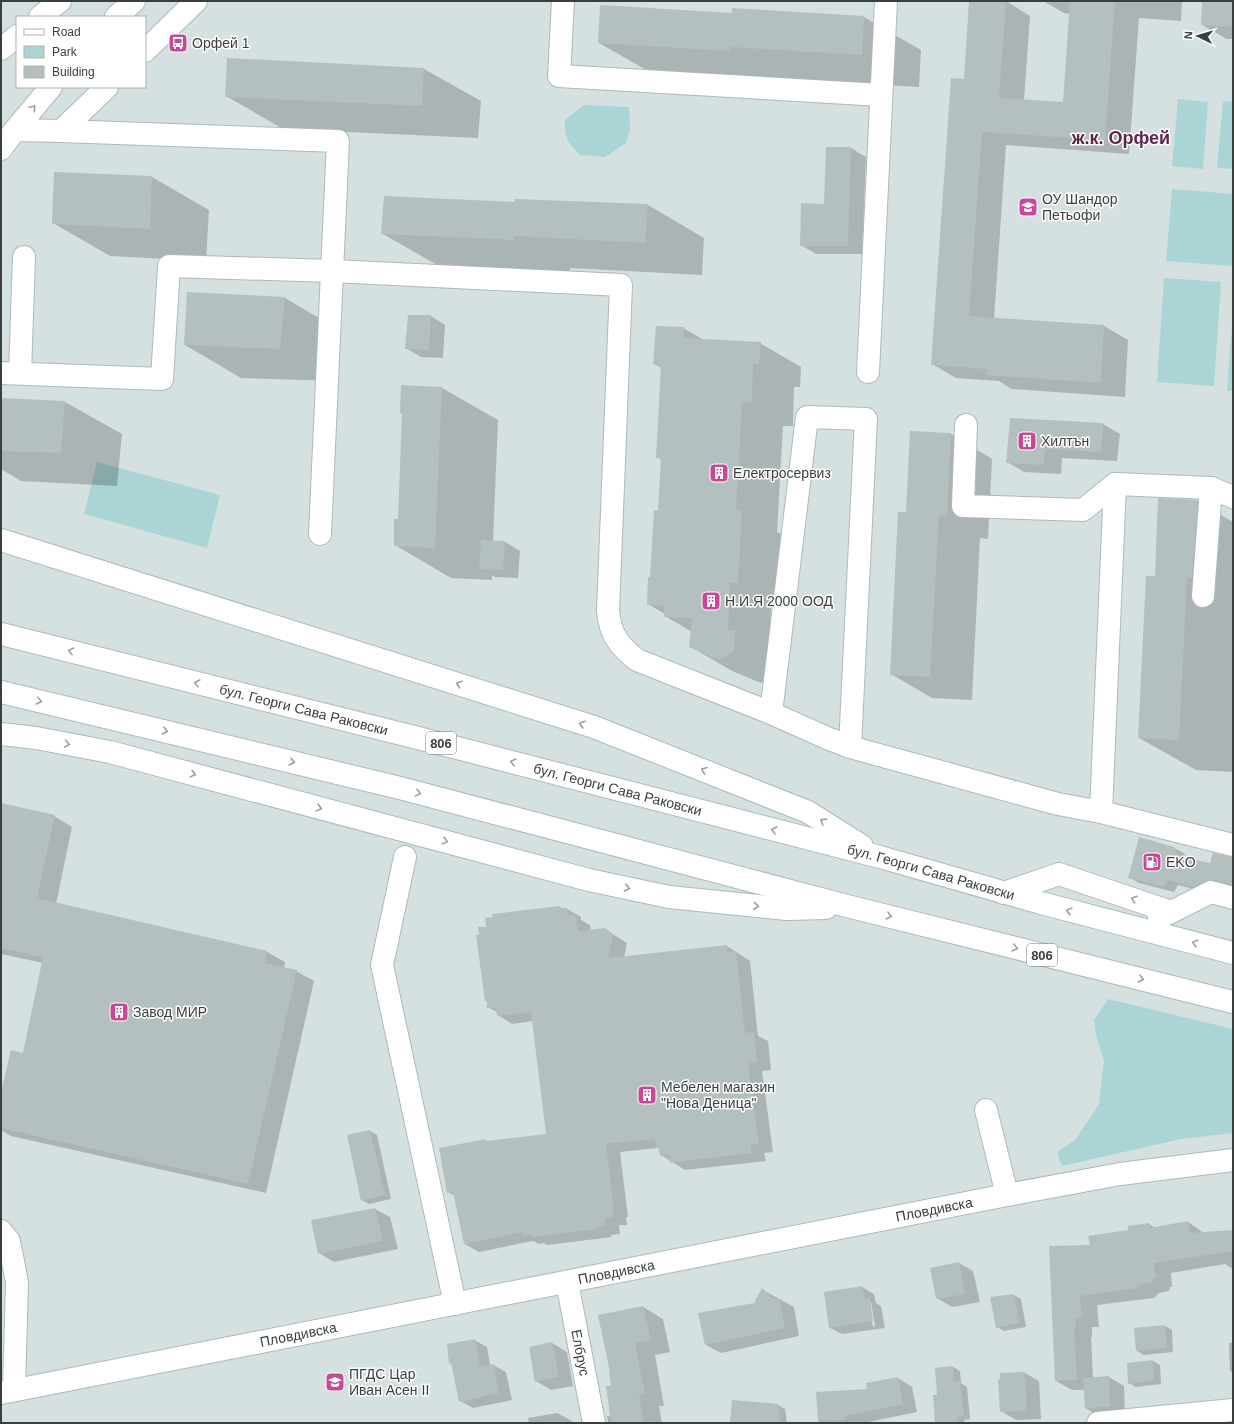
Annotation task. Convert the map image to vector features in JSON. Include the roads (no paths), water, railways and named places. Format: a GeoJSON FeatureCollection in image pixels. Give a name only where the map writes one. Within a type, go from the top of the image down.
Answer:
{"type":"FeatureCollection","features":[{"type":"Feature","properties":{"kind":"street"},"geometry":{"type":"LineString","coordinates":[[41,16],[60,1]]}},
{"type":"Feature","properties":{"kind":"street"},"geometry":{"type":"LineString","coordinates":[[117,16],[134,1]]}},
{"type":"Feature","properties":{"kind":"street"},"geometry":{"type":"LineString","coordinates":[[146,50],[196,1]]}},
{"type":"Feature","properties":{"kind":"street"},"geometry":{"type":"LineString","coordinates":[[563,1],[559,76],[881,95]]}},
{"type":"Feature","properties":{"kind":"street"},"geometry":{"type":"LineString","coordinates":[[868,372],[886,1]]}},
{"type":"Feature","properties":{"kind":"street"},"geometry":{"type":"LineString","coordinates":[[1,49],[16,37]]}},
{"type":"Feature","properties":{"kind":"street"},"geometry":{"type":"LineString","coordinates":[[1,149],[50,88]]}},
{"type":"Feature","properties":{"kind":"street"},"geometry":{"type":"LineString","coordinates":[[62,131],[107,88]]}},
{"type":"Feature","properties":{"kind":"street"},"geometry":{"type":"LineString","coordinates":[[15,130],[338,141],[320,534]]}},
{"type":"Feature","properties":{"kind":"street"},"geometry":{"type":"LineString","coordinates":[[24,257],[10,373],[162,379],[169,266],[332,271],[622,285],[608,581],[608,611],[609,623],[614,635],[626,651],[637,660],[771,713],[850,747],[1058,804],[1101,812],[1233,845]]}},
{"type":"Feature","properties":{"kind":"street"},"geometry":{"type":"LineString","coordinates":[[771,713],[807,417],[866,419],[850,747]]}},
{"type":"Feature","properties":{"kind":"street"},"geometry":{"type":"LineString","coordinates":[[966,425],[963,506],[1083,510],[1115,484],[1211,488],[1233,497]]}},
{"type":"Feature","properties":{"kind":"street"},"geometry":{"type":"LineString","coordinates":[[1101,812],[1115,484]]}},
{"type":"Feature","properties":{"kind":"street"},"geometry":{"type":"LineString","coordinates":[[1203,596],[1211,488]]}},
{"type":"Feature","properties":{"kind":"street"},"geometry":{"type":"LineString","coordinates":[[1,540],[594,727],[808,812],[880,857]]}},
{"type":"Feature","properties":{"kind":"street","name":"бул. Георги Сава Раковски"},"geometry":{"type":"LineString","coordinates":[[1,634],[438,743],[880,857],[1004,893],[1233,953]]}},
{"type":"Feature","properties":{"kind":"street","name":"806"},"geometry":{"type":"LineString","coordinates":[[1,692],[400,788],[851,907],[1233,1002]]}},
{"type":"Feature","properties":{"kind":"street"},"geometry":{"type":"LineString","coordinates":[[1,734],[36,738],[110,752],[589,880],[669,897],[787,909],[851,907]]}},
{"type":"Feature","properties":{"kind":"street"},"geometry":{"type":"LineString","coordinates":[[405,857],[382,965],[455,1304]]}},
{"type":"Feature","properties":{"kind":"street"},"geometry":{"type":"LineString","coordinates":[[1004,893],[1059,874],[1171,912]]}},
{"type":"Feature","properties":{"kind":"street"},"geometry":{"type":"LineString","coordinates":[[1137,928],[1211,892],[1233,898]]}},
{"type":"Feature","properties":{"kind":"street"},"geometry":{"type":"LineString","coordinates":[[986,1110],[1007,1195]]}},
{"type":"Feature","properties":{"kind":"street","name":"Пловдивска"},"geometry":{"type":"LineString","coordinates":[[8,1392],[1007,1195],[1120,1174],[1233,1160]]}},
{"type":"Feature","properties":{"kind":"street"},"geometry":{"type":"LineString","coordinates":[[1,1231],[8,1241],[17,1282],[8,1392]]}},
{"type":"Feature","properties":{"kind":"street","name":"Елбрус"},"geometry":{"type":"LineString","coordinates":[[568,1282],[594,1423]]}},
{"type":"Feature","properties":{"kind":"street"},"geometry":{"type":"LineString","coordinates":[[1098,1423],[1203,1418],[1233,1410]]}},
{"type":"Feature","properties":{"kind":"place","name":"Орфей 1"},"geometry":{"type":"Point","coordinates":[178,43]}},
{"type":"Feature","properties":{"kind":"place","name":"ОУ Шандор Петьофи"},"geometry":{"type":"Point","coordinates":[1028,207]}},
{"type":"Feature","properties":{"kind":"place","name":"Хилтън"},"geometry":{"type":"Point","coordinates":[1027,441]}},
{"type":"Feature","properties":{"kind":"place","name":"Електросервиз"},"geometry":{"type":"Point","coordinates":[719,473]}},
{"type":"Feature","properties":{"kind":"place","name":"Н.И.Я 2000 ООД"},"geometry":{"type":"Point","coordinates":[711,601]}},
{"type":"Feature","properties":{"kind":"place","name":"EKO"},"geometry":{"type":"Point","coordinates":[1152,862]}},
{"type":"Feature","properties":{"kind":"place","name":"Завод МИР"},"geometry":{"type":"Point","coordinates":[119,1012]}},
{"type":"Feature","properties":{"kind":"place","name":"Мебелен магазин \"Нова Деница\""},"geometry":{"type":"Point","coordinates":[647,1095]}},
{"type":"Feature","properties":{"kind":"place","name":"ПГДС Цар Иван Асен II"},"geometry":{"type":"Point","coordinates":[335,1382]}},
{"type":"Feature","properties":{"kind":"district","name":"ж.к. Орфей"},"geometry":{"type":"Point","coordinates":[1121,138]}}]}
